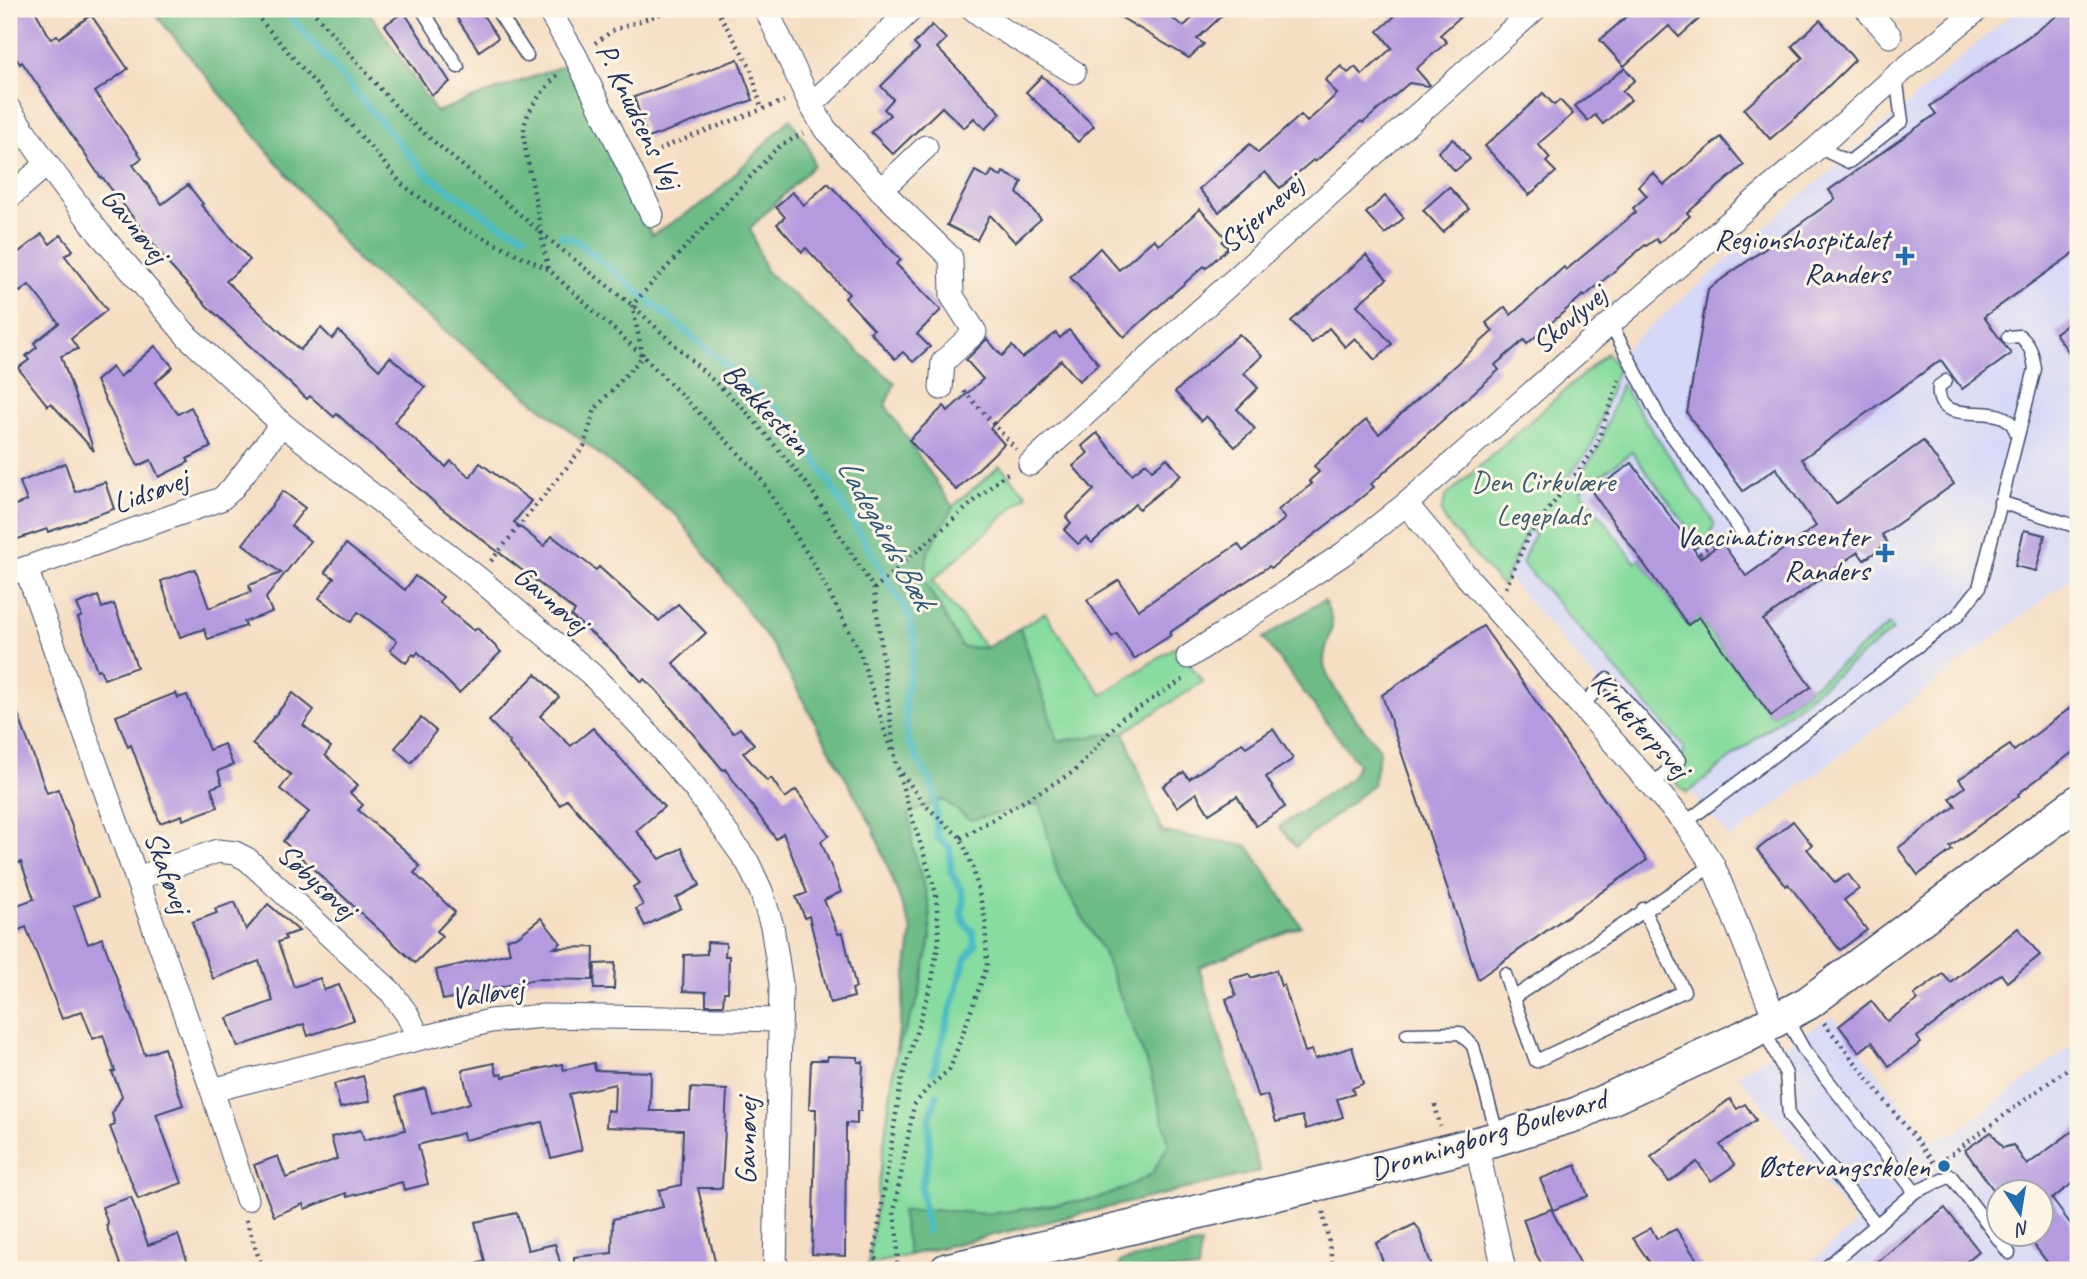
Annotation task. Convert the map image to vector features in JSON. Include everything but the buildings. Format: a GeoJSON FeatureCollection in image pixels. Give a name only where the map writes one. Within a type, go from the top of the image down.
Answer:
{"type":"FeatureCollection","features":[{"type":"Feature","properties":{"kind":"street","name":"P. Knudsens Vej"},"geometry":{"type":"LineString","coordinates":[[548,9],[584,50],[652,215]]}},
{"type":"Feature","properties":{"kind":"street"},"geometry":{"type":"LineString","coordinates":[[766,9],[825,129],[881,190],[951,258],[952,296],[975,332],[943,362],[942,384]]}},
{"type":"Feature","properties":{"kind":"street"},"geometry":{"type":"LineString","coordinates":[[811,105],[912,9]]}},
{"type":"Feature","properties":{"kind":"street"},"geometry":{"type":"LineString","coordinates":[[973,9],[991,23],[1074,72]]}},
{"type":"Feature","properties":{"kind":"street","name":"Stjernevej"},"geometry":{"type":"LineString","coordinates":[[1030,464],[1535,9]]}},
{"type":"Feature","properties":{"kind":"street"},"geometry":{"type":"LineString","coordinates":[[1867,9],[1890,36]]}},
{"type":"Feature","properties":{"kind":"street","name":"Skovlyvej"},"geometry":{"type":"LineString","coordinates":[[1188,657],[1343,554],[1406,504],[1818,147],[1896,76],[1978,9]]}},
{"type":"Feature","properties":{"kind":"street","name":"Gavnøvej"},"geometry":{"type":"LineString","coordinates":[[9,109],[99,233],[188,337],[282,424],[478,578],[591,674],[642,727],[696,790],[748,863],[761,891],[772,926],[780,984],[775,1270]]}},
{"type":"Feature","properties":{"kind":"street"},"geometry":{"type":"LineString","coordinates":[[881,190],[926,147]]}},
{"type":"Feature","properties":{"kind":"street"},"geometry":{"type":"LineString","coordinates":[[9,197],[47,164]]}},
{"type":"Feature","properties":{"kind":"street","name":"Lidsøvej"},"geometry":{"type":"LineString","coordinates":[[17,571],[221,499],[282,424]]}},
{"type":"Feature","properties":{"kind":"street","name":"Kirketerpsvej"},"geometry":{"type":"LineString","coordinates":[[1406,504],[1685,823],[1713,864],[1783,1017]]}},
{"type":"Feature","properties":{"kind":"street","name":"Skaføvej"},"geometry":{"type":"LineString","coordinates":[[17,571],[137,878],[212,1090],[247,1199]]}},
{"type":"Feature","properties":{"kind":"street","name":"Dronningborg Boulevard"},"geometry":{"type":"LineString","coordinates":[[947,1270],[1318,1184],[1487,1141],[1577,1114],[1783,1017],[2078,802]]}},
{"type":"Feature","properties":{"kind":"street","name":"Søbysøvej"},"geometry":{"type":"LineString","coordinates":[[137,878],[218,851],[235,853],[247,859],[391,992],[407,1014],[419,1038]]}},
{"type":"Feature","properties":{"kind":"street","name":"Valløvej"},"geometry":{"type":"LineString","coordinates":[[212,1090],[490,1021],[544,1016],[780,1020]]}},
{"type":"Feature","properties":{"kind":"street"},"geometry":{"type":"LineString","coordinates":[[1487,1141],[1504,1270]]}},
{"type":"Feature","properties":{"kind":"lane"},"geometry":{"type":"LineString","coordinates":[[422,9],[458,67]]}},
{"type":"Feature","properties":{"kind":"lane"},"geometry":{"type":"LineString","coordinates":[[496,9],[527,56]]}},
{"type":"Feature","properties":{"kind":"lane"},"geometry":{"type":"LineString","coordinates":[[1818,147],[1849,162],[1902,121],[1896,76]]}},
{"type":"Feature","properties":{"kind":"lane"},"geometry":{"type":"LineString","coordinates":[[1611,324],[1660,419],[1740,530]]}},
{"type":"Feature","properties":{"kind":"lane"},"geometry":{"type":"LineString","coordinates":[[1685,823],[1956,616],[1979,588],[2035,369],[2028,343],[2020,336],[2008,337]]}},
{"type":"Feature","properties":{"kind":"lane"},"geometry":{"type":"LineString","coordinates":[[1946,380],[1939,386],[1938,394],[1946,408],[1957,412],[1994,414],[2007,419],[2017,434]]}},
{"type":"Feature","properties":{"kind":"lane"},"geometry":{"type":"LineString","coordinates":[[2000,502],[2078,527]]}},
{"type":"Feature","properties":{"kind":"lane"},"geometry":{"type":"LineString","coordinates":[[1582,706],[1607,679],[1679,760],[1652,785]]}},
{"type":"Feature","properties":{"kind":"lane"},"geometry":{"type":"LineString","coordinates":[[1513,998],[1713,864]]}},
{"type":"Feature","properties":{"kind":"lane"},"geometry":{"type":"LineString","coordinates":[[1506,974],[1536,1061],[1684,991],[1643,909]]}},
{"type":"Feature","properties":{"kind":"lane"},"geometry":{"type":"LineString","coordinates":[[1783,1017],[1804,1050],[1915,1192]]}},
{"type":"Feature","properties":{"kind":"lane"},"geometry":{"type":"LineString","coordinates":[[1783,1017],[1789,1116],[1877,1225]]}},
{"type":"Feature","properties":{"kind":"lane"},"geometry":{"type":"LineString","coordinates":[[1407,1034],[1460,1033],[1473,1046],[1487,1141]]}},
{"type":"Feature","properties":{"kind":"lane"},"geometry":{"type":"LineString","coordinates":[[1823,1270],[1915,1192],[1951,1176],[2009,1253]]}},
{"type":"Feature","properties":{"kind":"path"},"geometry":{"type":"LineString","coordinates":[[251,9],[402,185],[457,225],[548,269],[643,356],[756,471],[816,568],[860,652],[936,893],[939,939],[932,981],[901,1082],[874,1256],[886,1270]]}},
{"type":"Feature","properties":{"kind":"path","name":"Bækkestien"},"geometry":{"type":"LineString","coordinates":[[311,9],[405,117],[538,230],[632,305],[745,410],[807,485],[874,588],[896,765],[925,804],[961,838],[973,868],[985,918],[987,966],[950,1069],[927,1089],[914,1105],[894,1212],[898,1244],[897,1270]]}},
{"type":"Feature","properties":{"kind":"path"},"geometry":{"type":"LineString","coordinates":[[548,269],[538,230],[527,157],[525,123],[539,96],[584,50],[614,30],[674,9]]}},
{"type":"Feature","properties":{"kind":"path"},"geometry":{"type":"LineString","coordinates":[[716,9],[750,66],[762,110]]}},
{"type":"Feature","properties":{"kind":"path"},"geometry":{"type":"LineString","coordinates":[[646,158],[669,145],[783,102]]}},
{"type":"Feature","properties":{"kind":"path"},"geometry":{"type":"LineString","coordinates":[[643,356],[632,305],[777,148],[800,135]]}},
{"type":"Feature","properties":{"kind":"path"},"geometry":{"type":"LineString","coordinates":[[478,578],[584,446],[596,409],[643,356]]}},
{"type":"Feature","properties":{"kind":"path"},"geometry":{"type":"LineString","coordinates":[[1491,604],[1506,589],[1528,536],[1595,449],[1622,372],[1632,366]]}},
{"type":"Feature","properties":{"kind":"path"},"geometry":{"type":"LineString","coordinates":[[874,588],[1004,475],[1030,464],[957,383],[942,384]]}},
{"type":"Feature","properties":{"kind":"path"},"geometry":{"type":"LineString","coordinates":[[1688,535],[1700,553],[1740,530]]}},
{"type":"Feature","properties":{"kind":"path"},"geometry":{"type":"LineString","coordinates":[[961,838],[1075,771],[1122,718],[1190,675],[1188,657]]}},
{"type":"Feature","properties":{"kind":"path"},"geometry":{"type":"LineString","coordinates":[[1783,1017],[1936,1165],[1946,1178]]}},
{"type":"Feature","properties":{"kind":"path"},"geometry":{"type":"LineString","coordinates":[[1936,1165],[2078,1061]]}},
{"type":"Feature","properties":{"kind":"path"},"geometry":{"type":"LineString","coordinates":[[1318,1184],[1334,1270]]}},
{"type":"Feature","properties":{"kind":"path"},"geometry":{"type":"LineString","coordinates":[[247,1199],[241,1204],[263,1270]]}},
{"type":"Feature","properties":{"kind":"shaded area","name":"Regionshospitalet Randers"},"geometry":{"type":"Polygon","coordinates":[[[2017,9],[2078,9],[2078,573],[1731,839],[1445,504],[2017,9]]]}},
{"type":"Feature","properties":{"kind":"shaded area","name":"Østervangsskolen"},"geometry":{"type":"Polygon","coordinates":[[[1833,1016],[1931,1140],[1955,1133],[2078,1041],[2078,1270],[1801,1270],[1856,1224],[1738,1074],[1833,1016]]]}},
{"type":"Feature","properties":{"kind":"green space"},"geometry":{"type":"Polygon","coordinates":[[[151,9],[367,9],[436,112],[568,64],[652,235],[711,198],[790,119],[808,146],[814,165],[750,228],[765,271],[895,383],[885,405],[952,507],[1000,466],[1027,495],[932,581],[986,648],[1045,613],[1102,695],[1176,646],[1203,682],[1124,732],[1162,832],[1248,846],[1301,926],[1199,967],[1260,1171],[868,1265],[912,931],[873,828],[775,649],[678,517],[359,262],[151,9]]]}},
{"type":"Feature","properties":{"kind":"green space"},"geometry":{"type":"Polygon","coordinates":[[[151,9],[367,9],[436,112],[568,64],[652,235],[711,198],[790,119],[808,146],[814,165],[750,228],[766,271],[895,383],[885,405],[953,507],[928,552],[924,580],[962,647],[986,648],[1020,628],[1058,741],[1124,732],[1162,832],[1248,846],[1301,926],[1199,967],[1260,1171],[909,1255],[901,1211],[937,1210],[989,1214],[1096,1199],[1152,1174],[1169,1143],[1149,1069],[1102,950],[1058,876],[1040,804],[970,820],[943,800],[909,813],[913,849],[929,904],[931,938],[918,999],[896,1053],[912,931],[873,828],[775,649],[678,517],[359,262],[151,9]]]}},
{"type":"Feature","properties":{"kind":"green space","name":"Den Cirkulære Legeplads"},"geometry":{"type":"Polygon","coordinates":[[[1607,353],[1618,368],[1592,446],[1569,476],[1574,481],[1598,450],[1621,384],[1715,524],[1709,536],[1699,543],[1632,452],[1581,490],[1635,562],[1640,559],[1688,625],[1699,617],[1771,716],[1889,625],[1893,630],[1687,793],[1676,783],[1684,747],[1522,563],[1535,532],[1527,531],[1502,586],[1446,522],[1441,512],[1446,496],[1607,353]]]}},
{"type":"Feature","properties":{"kind":"green space"},"geometry":{"type":"Polygon","coordinates":[[[1324,600],[1332,620],[1325,653],[1326,671],[1347,707],[1380,749],[1373,785],[1296,847],[1279,827],[1351,778],[1358,764],[1263,638],[1324,600]]]}},
{"type":"Feature","properties":{"kind":"green space"},"geometry":{"type":"Polygon","coordinates":[[[1201,1244],[1198,1270],[1117,1270],[1121,1261],[1201,1244]]]}},
{"type":"Feature","properties":{"kind":"waterway","name":"Ladegårds Bæk"},"geometry":{"type":"LineString","coordinates":[[284,9],[425,173],[499,224],[525,235]]}},
{"type":"Feature","properties":{"kind":"waterway","name":"Ladegårds Bæk"},"geometry":{"type":"LineString","coordinates":[[561,236],[576,240],[735,372],[797,428],[909,616],[915,644],[905,699],[908,741],[932,785],[937,837],[950,848],[951,872],[962,891],[964,902],[961,913],[965,924],[972,931],[975,945],[965,960],[933,1072]]}},
{"type":"Feature","properties":{"kind":"waterway","name":"Ladegårds Bæk"},"geometry":{"type":"LineString","coordinates":[[927,1231],[921,1187],[929,1154],[929,1120],[937,1095]]}},
{"type":"Feature","properties":{"kind":"place","name":"Regionshospitalet Randers"},"geometry":{"type":"Point","coordinates":[1905,256]}},
{"type":"Feature","properties":{"kind":"place","name":"Vaccinationscenter Randers"},"geometry":{"type":"Point","coordinates":[1885,553]}},
{"type":"Feature","properties":{"kind":"place","name":"Østervangsskolen"},"geometry":{"type":"Point","coordinates":[1944,1166]}}]}
